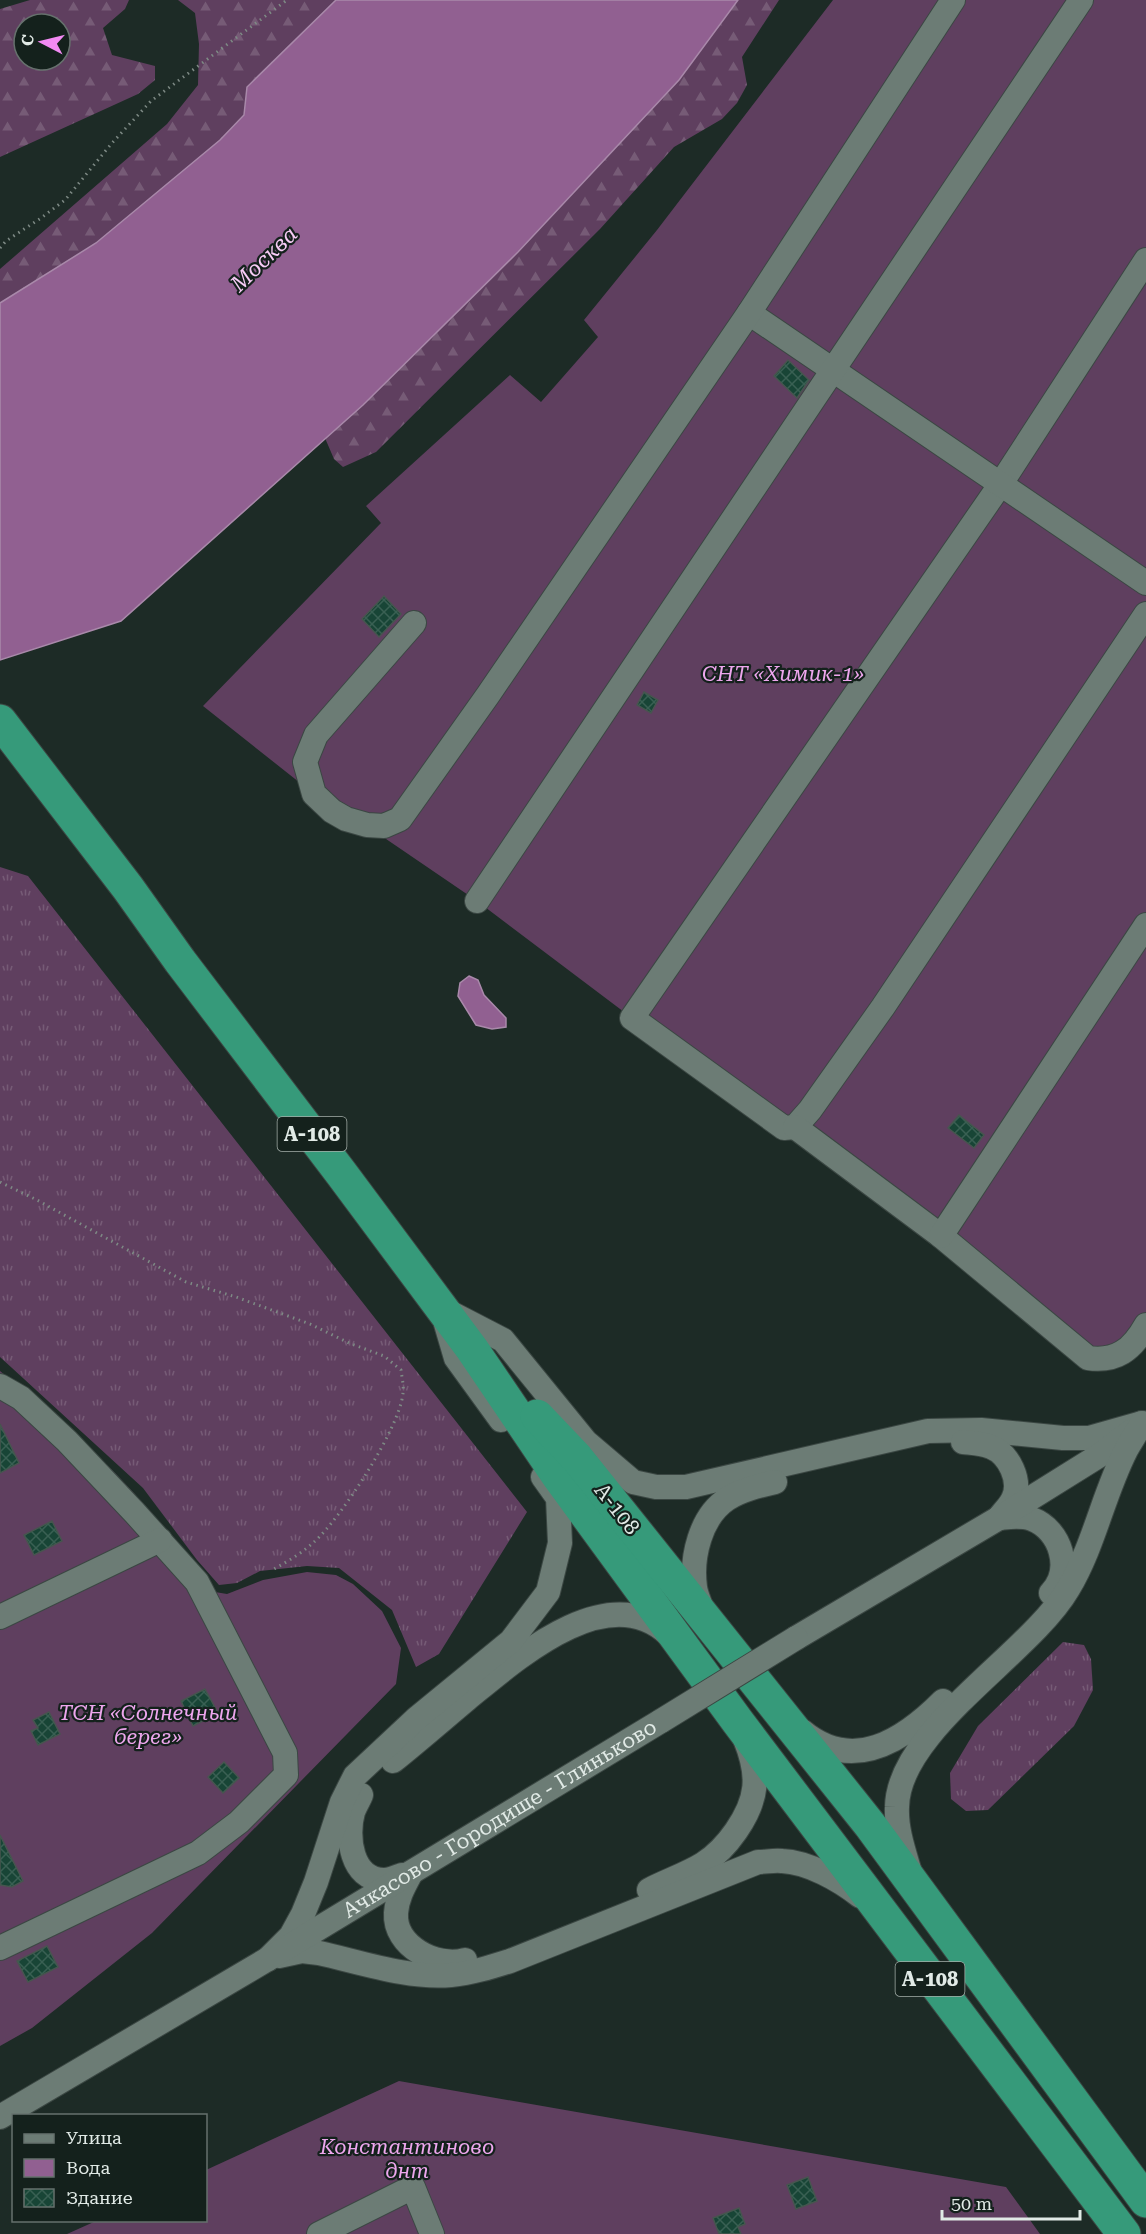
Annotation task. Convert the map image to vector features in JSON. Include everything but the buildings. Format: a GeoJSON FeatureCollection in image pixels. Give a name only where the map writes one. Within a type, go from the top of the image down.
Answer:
{"type":"FeatureCollection","features":[{"type":"Feature","properties":{"kind":"highway","name":"А-108"},"geometry":{"type":"LineString","coordinates":[[0,721],[128,888],[180,962],[472,1349],[558,1476],[738,1722],[1124,2234]]}},
{"type":"Feature","properties":{"kind":"highway","name":"А-108"},"geometry":{"type":"LineString","coordinates":[[472,1349],[577,1458],[870,1825],[1146,2201]]}},
{"type":"Feature","properties":{"kind":"street"},"geometry":{"type":"LineString","coordinates":[[414,623],[316,735],[305,762],[314,794],[332,811],[346,819],[367,825],[384,826],[400,819],[749,313],[953,0]]}},
{"type":"Feature","properties":{"kind":"street"},"geometry":{"type":"LineString","coordinates":[[477,901],[1081,0]]}},
{"type":"Feature","properties":{"kind":"street"},"geometry":{"type":"LineString","coordinates":[[1146,260],[999,485],[633,1017],[784,1128],[795,1127],[941,1236],[1088,1358],[1104,1360],[1122,1354],[1146,1325]]}},
{"type":"Feature","properties":{"kind":"street"},"geometry":{"type":"LineString","coordinates":[[749,313],[1146,583]]}},
{"type":"Feature","properties":{"kind":"street"},"geometry":{"type":"LineString","coordinates":[[795,1127],[810,1110],[883,1007],[1146,614]]}},
{"type":"Feature","properties":{"kind":"street"},"geometry":{"type":"LineString","coordinates":[[941,1236],[1146,925]]}},
{"type":"Feature","properties":{"kind":"street"},"geometry":{"type":"LineString","coordinates":[[441,1308],[503,1340],[586,1442],[633,1482],[656,1487],[686,1487],[928,1431],[981,1430],[1063,1438],[1089,1438],[1144,1421]]}},
{"type":"Feature","properties":{"kind":"street"},"geometry":{"type":"LineString","coordinates":[[268,1959],[291,1936],[303,1914],[342,1802],[355,1776],[417,1718],[511,1641],[548,1592],[560,1543],[558,1498],[456,1358],[441,1308]]}},
{"type":"Feature","properties":{"kind":"street"},"geometry":{"type":"LineString","coordinates":[[0,1386],[21,1398],[67,1441],[197,1582],[285,1753],[286,1775],[239,1822],[198,1853],[0,1948]]}},
{"type":"Feature","properties":{"kind":"street"},"geometry":{"type":"LineString","coordinates":[[913,1881],[900,1838],[897,1807],[899,1789],[914,1756],[949,1714],[1048,1616],[1068,1590],[1084,1558],[1126,1450],[1144,1421]]}},
{"type":"Feature","properties":{"kind":"street","name":"Ачкасово - Городище - Глиньково"},"geometry":{"type":"LineString","coordinates":[[0,2117],[268,1959],[796,1638],[999,1518],[1100,1455],[1144,1421]]}},
{"type":"Feature","properties":{"kind":"street"},"geometry":{"type":"LineString","coordinates":[[705,1621],[695,1588],[698,1545],[709,1518],[726,1500],[747,1489],[932,1442],[982,1444],[1004,1455],[1015,1477],[1016,1488],[1013,1499],[999,1518]]}},
{"type":"Feature","properties":{"kind":"street"},"geometry":{"type":"LineString","coordinates":[[773,1706],[812,1739],[837,1750],[868,1751],[893,1742],[929,1715],[1056,1588],[1062,1560],[1059,1544],[1045,1526],[1022,1516],[999,1518]]}},
{"type":"Feature","properties":{"kind":"street"},"geometry":{"type":"LineString","coordinates":[[0,1617],[160,1540]]}},
{"type":"Feature","properties":{"kind":"street"},"geometry":{"type":"LineString","coordinates":[[411,1873],[383,1880],[364,1874],[354,1860],[351,1845],[353,1813],[366,1783],[523,1653],[582,1621],[608,1616],[639,1616],[663,1629],[689,1653]]}},
{"type":"Feature","properties":{"kind":"street"},"geometry":{"type":"LineString","coordinates":[[411,1873],[400,1892],[396,1915],[400,1933],[409,1944],[424,1955],[438,1960],[460,1962],[483,1955],[612,1907],[704,1864],[725,1846],[741,1823],[752,1806],[755,1782],[750,1751],[738,1722]]}},
{"type":"Feature","properties":{"kind":"street"},"geometry":{"type":"LineString","coordinates":[[268,1959],[302,1951],[422,1975],[451,1975],[476,1971],[510,1961],[758,1862],[784,1861],[833,1877],[877,1909]]}},
{"type":"Feature","properties":{"kind":"street"},"geometry":{"type":"LineString","coordinates":[[319,2234],[413,2187],[432,2234]]}},
{"type":"Feature","properties":{"kind":"path"},"geometry":{"type":"LineString","coordinates":[[0,248],[6,241],[65,200],[112,143],[151,101],[287,0]]}},
{"type":"Feature","properties":{"kind":"path"},"geometry":{"type":"LineString","coordinates":[[0,1182],[186,1282],[236,1297],[310,1324],[348,1344],[384,1356],[401,1371],[403,1393],[397,1419],[351,1498],[315,1541],[296,1557],[272,1570]]}},
{"type":"Feature","properties":{"kind":"green space"},"geometry":{"type":"Polygon","coordinates":[[[30,0],[129,0],[125,9],[103,28],[112,55],[155,66],[155,80],[138,94],[0,157],[0,9],[30,0]]]}},
{"type":"Feature","properties":{"kind":"green space"},"geometry":{"type":"Polygon","coordinates":[[[178,0],[336,0],[248,87],[244,115],[221,140],[96,243],[0,303],[0,269],[167,124],[198,85],[199,44],[195,13],[178,0]]]}},
{"type":"Feature","properties":{"kind":"green space"},"geometry":{"type":"Polygon","coordinates":[[[738,0],[779,0],[742,57],[747,85],[737,103],[722,119],[674,147],[600,229],[376,452],[343,467],[334,459],[325,438],[363,405],[518,252],[679,80],[738,0]]]}},
{"type":"Feature","properties":{"kind":"green space","name":"СНТ «Химик-1»"},"geometry":{"type":"Polygon","coordinates":[[[833,0],[1146,0],[1146,1325],[1104,1360],[632,1018],[477,901],[367,826],[314,794],[203,706],[381,523],[366,506],[510,375],[541,402],[598,337],[584,320],[657,230],[833,0]]]}},
{"type":"Feature","properties":{"kind":"green space"},"geometry":{"type":"Polygon","coordinates":[[[0,867],[28,876],[527,1512],[439,1654],[416,1667],[392,1610],[339,1568],[307,1566],[260,1571],[237,1583],[219,1585],[197,1560],[143,1488],[0,1357],[0,867]]]}},
{"type":"Feature","properties":{"kind":"green space","name":"ТСН «Солнечный берег»"},"geometry":{"type":"Polygon","coordinates":[[[0,1371],[60,1420],[108,1466],[164,1527],[215,1592],[227,1594],[263,1580],[307,1572],[336,1575],[353,1584],[382,1611],[401,1648],[396,1684],[152,1933],[32,2028],[0,2046],[0,1371]]]}},
{"type":"Feature","properties":{"kind":"green space"},"geometry":{"type":"Polygon","coordinates":[[[1063,1642],[1084,1645],[1091,1659],[1093,1690],[1074,1726],[988,1810],[966,1811],[951,1799],[950,1773],[978,1726],[1063,1642]]]}},
{"type":"Feature","properties":{"kind":"green space","name":"Константиново днт"},"geometry":{"type":"Polygon","coordinates":[[[399,2081],[1006,2187],[1040,2234],[67,2234],[94,2222],[207,2222],[207,2170],[399,2081]]]}},
{"type":"Feature","properties":{"kind":"water","name":"Москва"},"geometry":{"type":"Polygon","coordinates":[[[336,0],[738,0],[679,80],[518,252],[363,405],[121,621],[0,660],[0,303],[96,243],[220,140],[244,115],[247,87],[336,0]]]}},
{"type":"Feature","properties":{"kind":"water"},"geometry":{"type":"Polygon","coordinates":[[[469,976],[478,980],[484,995],[506,1018],[506,1027],[492,1029],[476,1025],[458,996],[460,983],[469,976]]]}}]}
